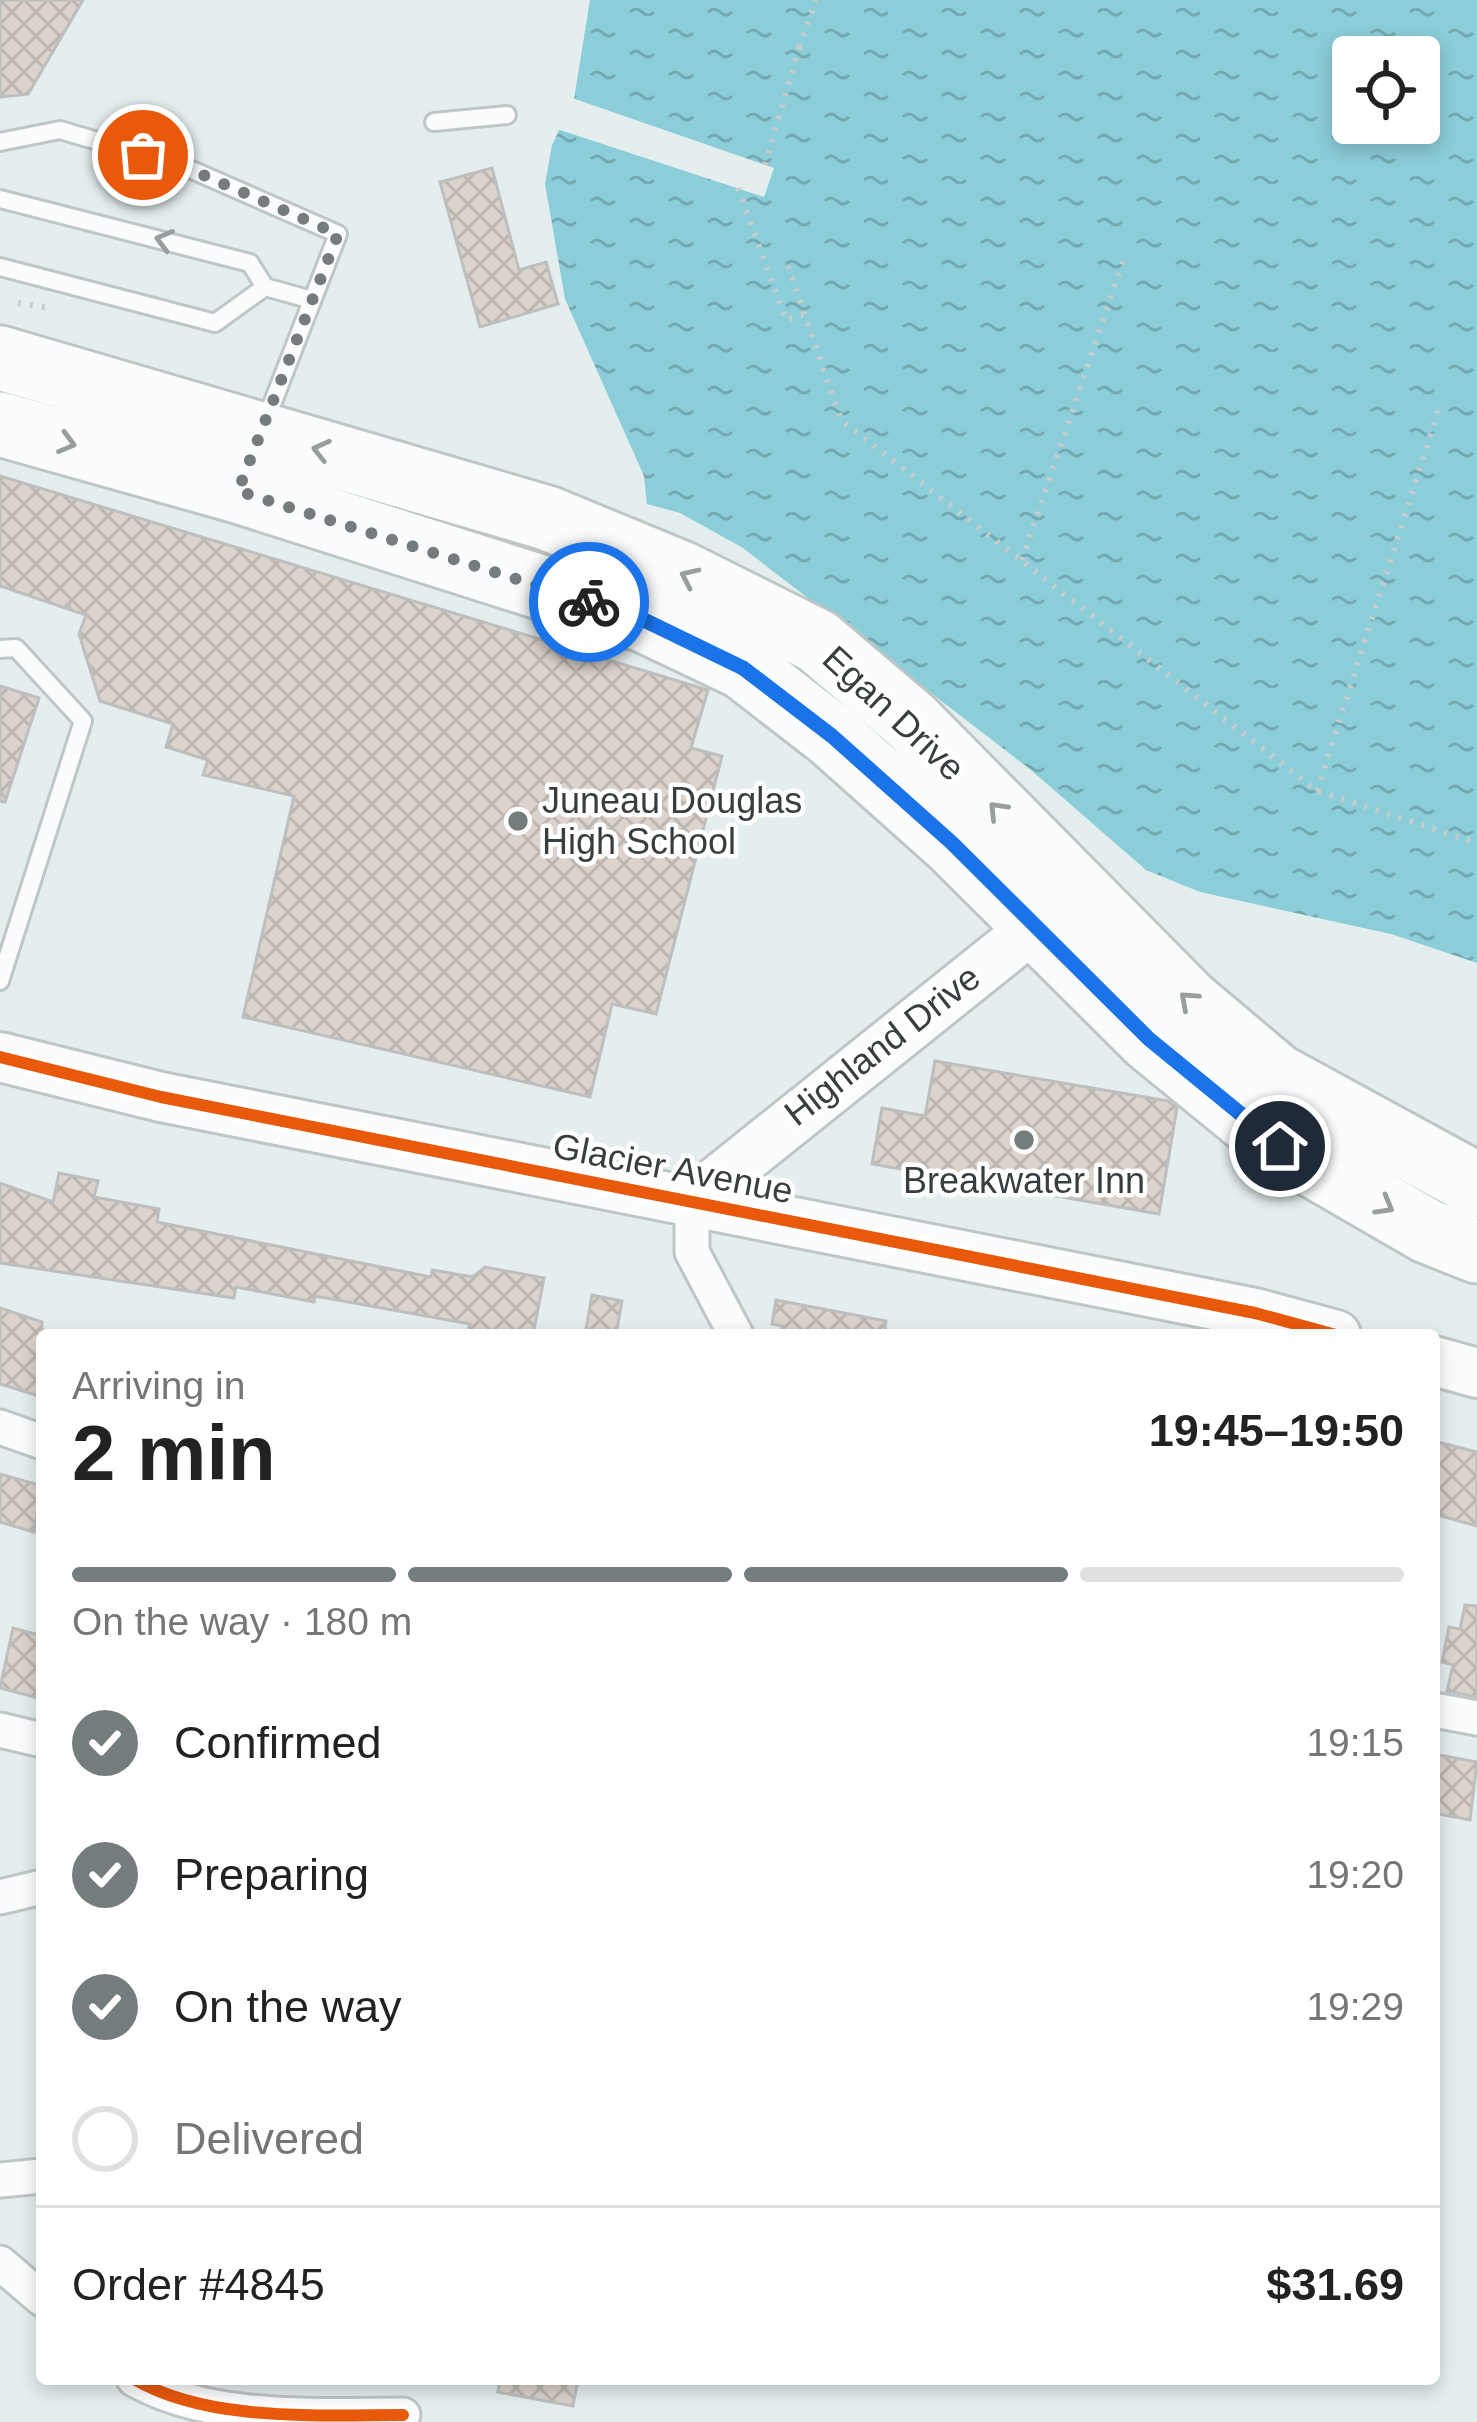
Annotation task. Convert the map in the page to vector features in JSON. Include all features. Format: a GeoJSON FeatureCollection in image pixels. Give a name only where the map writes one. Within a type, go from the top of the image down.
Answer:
{"type":"FeatureCollection","features":[{"type":"Feature","properties":{"kind":"highway","name":"Egan Drive"},"geometry":{"type":"LineString","coordinates":[[0,358],[644,620],[743,668],[1057,909],[1188,1001],[1277,1076],[1477,1185]]}},
{"type":"Feature","properties":{"kind":"highway","name":"Egan Drive"},"geometry":{"type":"LineString","coordinates":[[0,424],[249,463]]}},
{"type":"Feature","properties":{"kind":"highway","name":"Egan Drive"},"geometry":{"type":"LineString","coordinates":[[1057,909],[1149,1039],[1280,1146],[1427,1231],[1477,1251]]}},
{"type":"Feature","properties":{"kind":"main road","name":"Highland Drive"},"geometry":{"type":"LineString","coordinates":[[692,1201],[1057,909]]}},
{"type":"Feature","properties":{"kind":"main road","name":"Glacier Avenue"},"geometry":{"type":"LineString","coordinates":[[0,1057],[145,1094],[1255,1313],[1314,1329]]}},
{"type":"Feature","properties":{"kind":"main road"},"geometry":{"type":"LineString","coordinates":[[1440,1363],[1477,1373]]}},
{"type":"Feature","properties":{"kind":"street"},"geometry":{"type":"LineString","coordinates":[[692,1201],[692,1252],[713,1301],[732,1329]]}},
{"type":"Feature","properties":{"kind":"street"},"geometry":{"type":"LineString","coordinates":[[0,1427],[36,1440]]}},
{"type":"Feature","properties":{"kind":"street"},"geometry":{"type":"LineString","coordinates":[[1440,1711],[1477,1718]]}},
{"type":"Feature","properties":{"kind":"street"},"geometry":{"type":"LineString","coordinates":[[0,1730],[36,1739]]}},
{"type":"Feature","properties":{"kind":"street"},"geometry":{"type":"LineString","coordinates":[[0,1897],[36,1888]]}},
{"type":"Feature","properties":{"kind":"street"},"geometry":{"type":"LineString","coordinates":[[0,2180],[36,2177]]}},
{"type":"Feature","properties":{"kind":"street"},"geometry":{"type":"LineString","coordinates":[[0,2263],[36,2294]]}},
{"type":"Feature","properties":{"kind":"street"},"geometry":{"type":"LineString","coordinates":[[144,2385],[172,2402],[212,2414],[403,2416]]}},
{"type":"Feature","properties":{"kind":"lane"},"geometry":{"type":"LineString","coordinates":[[434,122],[507,115]]}},
{"type":"Feature","properties":{"kind":"lane"},"geometry":{"type":"LineString","coordinates":[[0,142],[60,130],[185,167],[338,234],[249,463]]}},
{"type":"Feature","properties":{"kind":"lane"},"geometry":{"type":"LineString","coordinates":[[0,199],[250,263],[265,287],[312,300]]}},
{"type":"Feature","properties":{"kind":"lane"},"geometry":{"type":"LineString","coordinates":[[0,267],[215,322],[265,287]]}},
{"type":"Feature","properties":{"kind":"lane"},"geometry":{"type":"LineString","coordinates":[[0,649],[16,648],[83,722],[0,981]]}},
{"type":"Feature","properties":{"kind":"path"},"geometry":{"type":"LineString","coordinates":[[790,73],[816,0]]}},
{"type":"Feature","properties":{"kind":"path"},"geometry":{"type":"LineString","coordinates":[[765,165],[800,45]]}},
{"type":"Feature","properties":{"kind":"path"},"geometry":{"type":"LineString","coordinates":[[738,188],[786,320],[804,315]]}},
{"type":"Feature","properties":{"kind":"path"},"geometry":{"type":"LineString","coordinates":[[1022,560],[1123,261]]}},
{"type":"Feature","properties":{"kind":"path"},"geometry":{"type":"LineString","coordinates":[[788,266],[841,420],[1317,790],[1477,843]]}},
{"type":"Feature","properties":{"kind":"path"},"geometry":{"type":"LineString","coordinates":[[1317,790],[1441,402]]}},
{"type":"Feature","properties":{"kind":"water"},"geometry":{"type":"Polygon","coordinates":[[[590,0],[1477,0],[1477,963],[1391,934],[1200,892],[1146,870],[1031,770],[743,548],[680,513],[647,504],[644,476],[565,299],[545,184],[552,145],[574,99],[590,0]]]}},
{"type":"Feature","properties":{"kind":"pier"},"geometry":{"type":"Polygon","coordinates":[[[569,90],[575,99],[774,168],[764,197],[554,128],[569,90]]]}},
{"type":"Feature","properties":{"kind":"building"},"geometry":{"type":"Polygon","coordinates":[[[0,0],[83,0],[28,94],[0,97],[0,0]]]}},
{"type":"Feature","properties":{"kind":"building"},"geometry":{"type":"Polygon","coordinates":[[[492,168],[519,270],[546,262],[558,304],[480,327],[440,182],[492,168]]]}},
{"type":"Feature","properties":{"kind":"building"},"geometry":{"type":"Polygon","coordinates":[[[0,476],[708,690],[691,748],[722,756],[656,1014],[612,1004],[590,1097],[243,1017],[294,796],[203,775],[208,760],[166,747],[173,724],[100,701],[79,634],[86,615],[71,610],[69,604],[68,609],[0,586],[0,476]]]}},
{"type":"Feature","properties":{"kind":"building"},"geometry":{"type":"Polygon","coordinates":[[[0,686],[39,698],[5,802],[0,801],[0,686]]]}},
{"type":"Feature","properties":{"kind":"building","name":"Breakwater Inn"},"geometry":{"type":"Polygon","coordinates":[[[935,1061],[1168,1101],[1177,1108],[1159,1214],[872,1164],[882,1108],[925,1116],[935,1061]]]}},
{"type":"Feature","properties":{"kind":"building"},"geometry":{"type":"Polygon","coordinates":[[[59,1173],[98,1181],[94,1197],[159,1209],[157,1222],[431,1277],[432,1270],[473,1277],[485,1267],[544,1278],[534,1329],[469,1329],[470,1324],[315,1296],[314,1302],[236,1287],[234,1298],[0,1263],[0,1183],[53,1202],[59,1173]]]}},
{"type":"Feature","properties":{"kind":"building"},"geometry":{"type":"Polygon","coordinates":[[[592,1295],[622,1301],[617,1329],[586,1329],[592,1295]]]}},
{"type":"Feature","properties":{"kind":"building"},"geometry":{"type":"Polygon","coordinates":[[[776,1300],[886,1321],[885,1329],[782,1329],[772,1324],[776,1300]]]}},
{"type":"Feature","properties":{"kind":"building"},"geometry":{"type":"Polygon","coordinates":[[[0,1308],[42,1322],[42,1329],[36,1329],[36,1395],[0,1384],[0,1308]]]}},
{"type":"Feature","properties":{"kind":"building"},"geometry":{"type":"Polygon","coordinates":[[[1440,1443],[1477,1452],[1477,1526],[1440,1516],[1440,1443]]]}},
{"type":"Feature","properties":{"kind":"building"},"geometry":{"type":"Polygon","coordinates":[[[0,1474],[36,1484],[34,1532],[0,1522],[0,1474]]]}},
{"type":"Feature","properties":{"kind":"building"},"geometry":{"type":"Polygon","coordinates":[[[1465,1605],[1477,1606],[1477,1697],[1447,1691],[1453,1665],[1442,1662],[1449,1627],[1460,1629],[1465,1605]]]}},
{"type":"Feature","properties":{"kind":"building"},"geometry":{"type":"Polygon","coordinates":[[[13,1628],[36,1634],[36,1697],[0,1688],[13,1628]]]}},
{"type":"Feature","properties":{"kind":"building"},"geometry":{"type":"Polygon","coordinates":[[[1440,1755],[1477,1762],[1470,1820],[1440,1814],[1440,1755]]]}},
{"type":"Feature","properties":{"kind":"building"},"geometry":{"type":"Polygon","coordinates":[[[499,2385],[577,2385],[573,2406],[498,2392],[499,2385]]]}},
{"type":"Feature","properties":{"kind":"cycle path"},"geometry":{"type":"LineString","coordinates":[[0,1057],[161,1097],[1255,1313],[1314,1329]]}},
{"type":"Feature","properties":{"kind":"cycle path"},"geometry":{"type":"LineString","coordinates":[[146,2385],[195,2403],[229,2409],[403,2415]]}},
{"type":"Feature","properties":{"kind":"way so far"},"geometry":{"type":"LineString","coordinates":[[143,155],[185,167],[338,234],[238,491],[589,602]]}},
{"type":"Feature","properties":{"kind":"place","name":"Juneau Douglas High School"},"geometry":{"type":"Point","coordinates":[518,821]}},
{"type":"Feature","properties":{"kind":"place","name":"Breakwater Inn"},"geometry":{"type":"Point","coordinates":[1024,1140]}},
{"type":"Feature","properties":{"kind":"route"},"geometry":{"type":"LineString","coordinates":[[589,602],[644,620],[743,668],[832,736],[952,843],[1149,1039],[1280,1146]]}}]}
